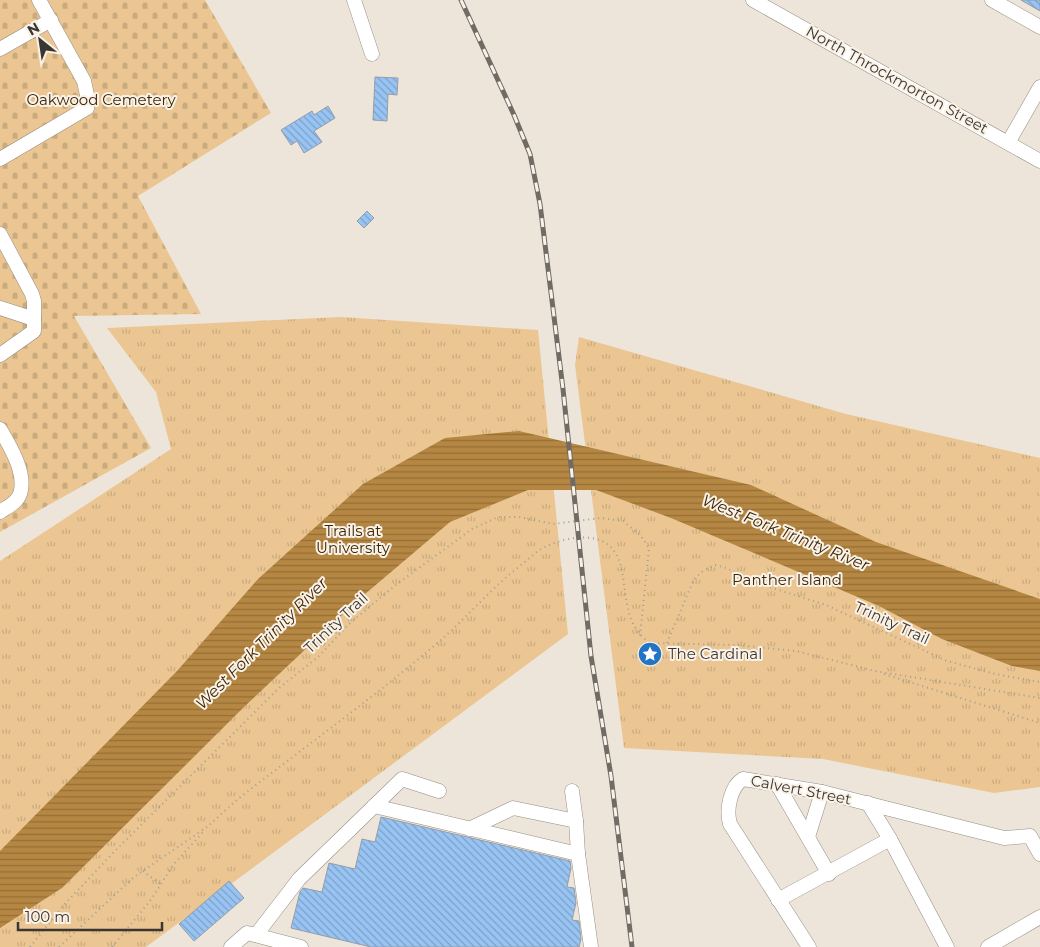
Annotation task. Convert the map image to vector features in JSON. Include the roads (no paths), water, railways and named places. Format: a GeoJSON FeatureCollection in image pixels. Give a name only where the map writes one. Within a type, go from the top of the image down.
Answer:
{"type":"FeatureCollection","features":[{"type":"Feature","properties":{"kind":"street"},"geometry":{"type":"LineString","coordinates":[[0,159],[87,108],[84,80],[39,0]]}},
{"type":"Feature","properties":{"kind":"street"},"geometry":{"type":"LineString","coordinates":[[354,0],[372,54]]}},
{"type":"Feature","properties":{"kind":"street","name":"North Throckmorton Street"},"geometry":{"type":"LineString","coordinates":[[755,0],[1040,162]]}},
{"type":"Feature","properties":{"kind":"street"},"geometry":{"type":"LineString","coordinates":[[992,0],[1040,27]]}},
{"type":"Feature","properties":{"kind":"street"},"geometry":{"type":"LineString","coordinates":[[0,49],[51,20]]}},
{"type":"Feature","properties":{"kind":"street"},"geometry":{"type":"LineString","coordinates":[[1008,143],[1040,87]]}},
{"type":"Feature","properties":{"kind":"street"},"geometry":{"type":"LineString","coordinates":[[0,234],[34,301],[34,331],[0,355]]}},
{"type":"Feature","properties":{"kind":"street"},"geometry":{"type":"LineString","coordinates":[[0,308],[34,319]]}},
{"type":"Feature","properties":{"kind":"street"},"geometry":{"type":"LineString","coordinates":[[0,512],[14,503],[20,495],[22,478],[1,434]]}},
{"type":"Feature","properties":{"kind":"street","name":"Calvert Street"},"geometry":{"type":"LineString","coordinates":[[810,947],[733,830],[728,819],[732,793],[738,782],[749,778],[822,792],[1004,838],[1030,836],[1040,854]]}},
{"type":"Feature","properties":{"kind":"street"},"geometry":{"type":"LineString","coordinates":[[256,935],[299,879],[402,779],[440,791]]}},
{"type":"Feature","properties":{"kind":"street"},"geometry":{"type":"LineString","coordinates":[[777,784],[829,874]]}},
{"type":"Feature","properties":{"kind":"street"},"geometry":{"type":"LineString","coordinates":[[572,791],[578,854],[591,947]]}},
{"type":"Feature","properties":{"kind":"street"},"geometry":{"type":"LineString","coordinates":[[808,837],[822,792]]}},
{"type":"Feature","properties":{"kind":"street"},"geometry":{"type":"LineString","coordinates":[[868,803],[890,839],[947,947]]}},
{"type":"Feature","properties":{"kind":"street"},"geometry":{"type":"LineString","coordinates":[[374,806],[578,854]]}},
{"type":"Feature","properties":{"kind":"street"},"geometry":{"type":"LineString","coordinates":[[469,829],[513,808],[576,820]]}},
{"type":"Feature","properties":{"kind":"street"},"geometry":{"type":"LineString","coordinates":[[778,900],[829,874],[890,839]]}},
{"type":"Feature","properties":{"kind":"street"},"geometry":{"type":"LineString","coordinates":[[988,947],[1040,917]]}},
{"type":"Feature","properties":{"kind":"street"},"geometry":{"type":"LineString","coordinates":[[231,947],[247,932],[301,947]]}},
{"type":"Feature","properties":{"kind":"water","name":"West Fork Trinity River"},"geometry":{"type":"Polygon","coordinates":[[[519,431],[751,485],[876,542],[1040,599],[1040,671],[1012,666],[942,639],[879,606],[671,518],[596,490],[528,490],[450,522],[358,600],[246,705],[62,888],[0,928],[0,851],[177,671],[258,579],[363,484],[445,438],[519,431]]]}},
{"type":"Feature","properties":{"kind":"railway"},"geometry":{"type":"LineString","coordinates":[[461,0],[530,154],[540,204],[563,389],[591,656],[611,776],[632,947]]}},
{"type":"Feature","properties":{"kind":"place","name":"The Cardinal"},"geometry":{"type":"Point","coordinates":[650,654]}},
{"type":"Feature","properties":{"kind":"park label","name":"Oakwood Cemetery"},"geometry":{"type":"Point","coordinates":[101,100]}},
{"type":"Feature","properties":{"kind":"park label","name":"Trails at University"},"geometry":{"type":"Point","coordinates":[353,540]}},
{"type":"Feature","properties":{"kind":"park label","name":"Panther Island"},"geometry":{"type":"Point","coordinates":[787,580]}}]}
